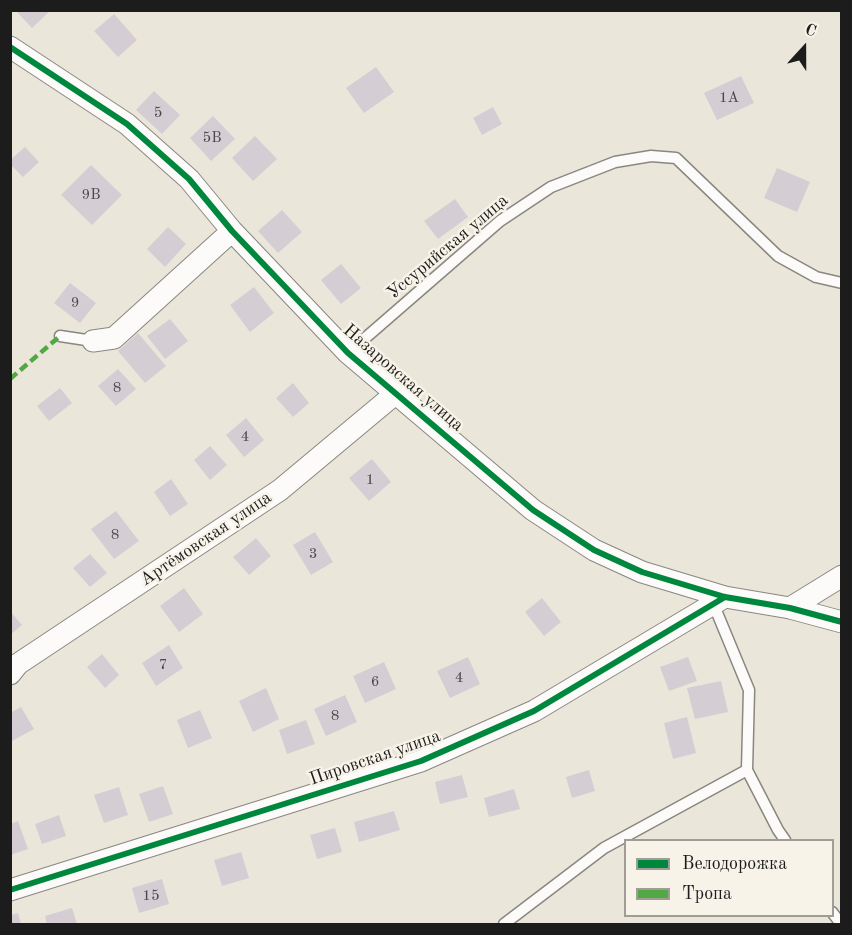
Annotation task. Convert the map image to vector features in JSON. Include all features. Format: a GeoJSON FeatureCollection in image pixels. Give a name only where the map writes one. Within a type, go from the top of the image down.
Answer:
{"type":"FeatureCollection","features":[{"type":"Feature","properties":{"kind":"street","name":"Назаровская улица"},"geometry":{"type":"LineString","coordinates":[[10,47],[127,124],[189,179],[232,231],[348,353],[533,510],[594,550],[642,572],[719,600],[790,608],[842,622]]}},
{"type":"Feature","properties":{"kind":"street"},"geometry":{"type":"LineString","coordinates":[[93,341],[114,338],[232,231]]}},
{"type":"Feature","properties":{"kind":"street","name":"Артёмовская улица"},"geometry":{"type":"LineString","coordinates":[[10,674],[18,664],[280,490],[395,394]]}},
{"type":"Feature","properties":{"kind":"street"},"geometry":{"type":"LineString","coordinates":[[790,608],[842,576]]}},
{"type":"Feature","properties":{"kind":"street","name":"Пировская улица"},"geometry":{"type":"LineString","coordinates":[[10,890],[421,761],[534,711],[719,600]]}},
{"type":"Feature","properties":{"kind":"lane","name":"Уссурийская улица"},"geometry":{"type":"LineString","coordinates":[[348,353],[500,221],[551,187],[615,162],[651,156],[676,158],[778,256],[816,277],[842,283]]}},
{"type":"Feature","properties":{"kind":"lane"},"geometry":{"type":"LineString","coordinates":[[60,336],[93,341]]}},
{"type":"Feature","properties":{"kind":"lane"},"geometry":{"type":"LineString","coordinates":[[719,600],[749,690],[747,770],[784,839]]}},
{"type":"Feature","properties":{"kind":"lane"},"geometry":{"type":"LineString","coordinates":[[504,924],[604,848],[747,770]]}},
{"type":"Feature","properties":{"kind":"building"},"geometry":{"type":"Polygon","coordinates":[[[15,10],[51,10],[32,28],[15,10]]]}},
{"type":"Feature","properties":{"kind":"building"},"geometry":{"type":"Polygon","coordinates":[[[114,14],[137,40],[118,57],[94,31],[114,14]]]}},
{"type":"Feature","properties":{"kind":"building"},"geometry":{"type":"Polygon","coordinates":[[[376,67],[394,92],[364,113],[346,88],[376,67]]]}},
{"type":"Feature","properties":{"kind":"building"},"geometry":{"type":"Polygon","coordinates":[[[741,76],[754,103],[717,120],[704,93],[741,76]]]}},
{"type":"Feature","properties":{"kind":"building"},"geometry":{"type":"Polygon","coordinates":[[[154,91],[180,115],[162,134],[136,110],[154,91]]]}},
{"type":"Feature","properties":{"kind":"building"},"geometry":{"type":"Polygon","coordinates":[[[493,107],[502,124],[482,135],[473,118],[493,107]]]}},
{"type":"Feature","properties":{"kind":"building"},"geometry":{"type":"Polygon","coordinates":[[[213,116],[235,139],[211,161],[190,138],[213,116]]]}},
{"type":"Feature","properties":{"kind":"building"},"geometry":{"type":"Polygon","coordinates":[[[255,136],[277,159],[253,181],[232,158],[255,136]]]}},
{"type":"Feature","properties":{"kind":"building"},"geometry":{"type":"Polygon","coordinates":[[[25,147],[39,162],[23,177],[10,164],[10,160],[25,147]]]}},
{"type":"Feature","properties":{"kind":"building"},"geometry":{"type":"Polygon","coordinates":[[[91,165],[122,195],[92,225],[61,195],[91,165]]]}},
{"type":"Feature","properties":{"kind":"building"},"geometry":{"type":"Polygon","coordinates":[[[777,168],[810,182],[797,212],[764,198],[777,168]]]}},
{"type":"Feature","properties":{"kind":"building"},"geometry":{"type":"Polygon","coordinates":[[[455,199],[468,217],[438,239],[424,221],[455,199]]]}},
{"type":"Feature","properties":{"kind":"building"},"geometry":{"type":"Polygon","coordinates":[[[282,210],[302,232],[278,253],[258,231],[282,210]]]}},
{"type":"Feature","properties":{"kind":"building"},"geometry":{"type":"Polygon","coordinates":[[[168,227],[186,244],[165,267],[147,249],[168,227]]]}},
{"type":"Feature","properties":{"kind":"building"},"geometry":{"type":"Polygon","coordinates":[[[341,264],[361,288],[341,304],[321,280],[341,264]]]}},
{"type":"Feature","properties":{"kind":"building"},"geometry":{"type":"Polygon","coordinates":[[[70,283],[96,303],[80,323],[54,303],[70,283]]]}},
{"type":"Feature","properties":{"kind":"building"},"geometry":{"type":"Polygon","coordinates":[[[254,287],[274,313],[250,332],[230,305],[254,287]]]}},
{"type":"Feature","properties":{"kind":"building"},"geometry":{"type":"Polygon","coordinates":[[[170,319],[188,341],[165,359],[147,336],[170,319]]]}},
{"type":"Feature","properties":{"kind":"building"},"geometry":{"type":"Polygon","coordinates":[[[138,333],[166,366],[145,383],[118,351],[138,333]]]}},
{"type":"Feature","properties":{"kind":"building"},"geometry":{"type":"Polygon","coordinates":[[[118,369],[136,389],[116,406],[98,386],[118,369]]]}},
{"type":"Feature","properties":{"kind":"building"},"geometry":{"type":"Polygon","coordinates":[[[293,383],[309,403],[293,417],[276,398],[293,383]]]}},
{"type":"Feature","properties":{"kind":"building"},"geometry":{"type":"Polygon","coordinates":[[[60,388],[72,403],[49,421],[37,406],[60,388]]]}},
{"type":"Feature","properties":{"kind":"building"},"geometry":{"type":"Polygon","coordinates":[[[246,418],[264,440],[244,457],[226,435],[246,418]]]}},
{"type":"Feature","properties":{"kind":"building"},"geometry":{"type":"Polygon","coordinates":[[[210,446],[227,465],[210,480],[194,460],[210,446]]]}},
{"type":"Feature","properties":{"kind":"building"},"geometry":{"type":"Polygon","coordinates":[[[372,459],[391,482],[369,501],[349,478],[372,459]]]}},
{"type":"Feature","properties":{"kind":"building"},"geometry":{"type":"Polygon","coordinates":[[[171,479],[188,504],[170,516],[154,492],[171,479]]]}},
{"type":"Feature","properties":{"kind":"building"},"geometry":{"type":"Polygon","coordinates":[[[116,511],[139,541],[114,559],[91,529],[116,511]]]}},
{"type":"Feature","properties":{"kind":"building"},"geometry":{"type":"Polygon","coordinates":[[[315,532],[333,562],[311,575],[293,545],[315,532]]]}},
{"type":"Feature","properties":{"kind":"building"},"geometry":{"type":"Polygon","coordinates":[[[256,538],[271,556],[249,575],[233,557],[256,538]]]}},
{"type":"Feature","properties":{"kind":"building"},"geometry":{"type":"Polygon","coordinates":[[[90,554],[107,573],[90,587],[73,568],[90,554]]]}},
{"type":"Feature","properties":{"kind":"building"},"geometry":{"type":"Polygon","coordinates":[[[184,588],[203,614],[179,632],[160,606],[184,588]]]}},
{"type":"Feature","properties":{"kind":"building"},"geometry":{"type":"Polygon","coordinates":[[[542,598],[561,622],[544,636],[525,612],[542,598]]]}},
{"type":"Feature","properties":{"kind":"building"},"geometry":{"type":"Polygon","coordinates":[[[10,611],[22,625],[10,635],[10,611]]]}},
{"type":"Feature","properties":{"kind":"building"},"geometry":{"type":"Polygon","coordinates":[[[169,645],[183,668],[156,686],[142,663],[169,645]]]}},
{"type":"Feature","properties":{"kind":"building"},"geometry":{"type":"Polygon","coordinates":[[[102,654],[119,675],[105,688],[87,667],[102,654]]]}},
{"type":"Feature","properties":{"kind":"building"},"geometry":{"type":"Polygon","coordinates":[[[468,657],[480,684],[450,698],[437,671],[468,657]]]}},
{"type":"Feature","properties":{"kind":"building"},"geometry":{"type":"Polygon","coordinates":[[[688,657],[697,681],[669,691],[660,667],[688,657]]]}},
{"type":"Feature","properties":{"kind":"building"},"geometry":{"type":"Polygon","coordinates":[[[384,662],[396,689],[365,703],[353,676],[384,662]]]}},
{"type":"Feature","properties":{"kind":"building"},"geometry":{"type":"Polygon","coordinates":[[[721,681],[728,712],[695,719],[687,688],[721,681]]]}},
{"type":"Feature","properties":{"kind":"building"},"geometry":{"type":"Polygon","coordinates":[[[266,688],[279,719],[253,732],[239,701],[266,688]]]}},
{"type":"Feature","properties":{"kind":"building"},"geometry":{"type":"Polygon","coordinates":[[[345,695],[357,722],[326,736],[314,709],[345,695]]]}},
{"type":"Feature","properties":{"kind":"building"},"geometry":{"type":"Polygon","coordinates":[[[21,707],[34,729],[10,742],[10,713],[21,707]]]}},
{"type":"Feature","properties":{"kind":"building"},"geometry":{"type":"Polygon","coordinates":[[[200,710],[212,738],[188,748],[177,720],[200,710]]]}},
{"type":"Feature","properties":{"kind":"building"},"geometry":{"type":"Polygon","coordinates":[[[687,717],[696,753],[673,759],[664,723],[687,717]]]}},
{"type":"Feature","properties":{"kind":"building"},"geometry":{"type":"Polygon","coordinates":[[[306,720],[315,744],[287,754],[279,730],[306,720]]]}},
{"type":"Feature","properties":{"kind":"building"},"geometry":{"type":"Polygon","coordinates":[[[589,770],[595,791],[572,798],[566,777],[589,770]]]}},
{"type":"Feature","properties":{"kind":"building"},"geometry":{"type":"Polygon","coordinates":[[[462,775],[468,797],[440,804],[435,782],[462,775]]]}},
{"type":"Feature","properties":{"kind":"building"},"geometry":{"type":"Polygon","coordinates":[[[163,786],[173,814],[149,822],[139,794],[163,786]]]}},
{"type":"Feature","properties":{"kind":"building"},"geometry":{"type":"Polygon","coordinates":[[[119,787],[128,815],[104,823],[94,795],[119,787]]]}},
{"type":"Feature","properties":{"kind":"building"},"geometry":{"type":"Polygon","coordinates":[[[514,789],[520,809],[489,817],[484,798],[514,789]]]}},
{"type":"Feature","properties":{"kind":"building"},"geometry":{"type":"Polygon","coordinates":[[[394,811],[400,830],[359,842],[354,822],[394,811]]]}},
{"type":"Feature","properties":{"kind":"building"},"geometry":{"type":"Polygon","coordinates":[[[59,815],[66,836],[42,844],[35,824],[59,815]]]}},
{"type":"Feature","properties":{"kind":"building"},"geometry":{"type":"Polygon","coordinates":[[[18,821],[28,849],[10,855],[10,824],[18,821]]]}},
{"type":"Feature","properties":{"kind":"building"},"geometry":{"type":"Polygon","coordinates":[[[335,828],[342,852],[317,859],[310,835],[335,828]]]}},
{"type":"Feature","properties":{"kind":"building"},"geometry":{"type":"Polygon","coordinates":[[[241,852],[249,878],[222,886],[214,860],[241,852]]]}},
{"type":"Feature","properties":{"kind":"building"},"geometry":{"type":"Polygon","coordinates":[[[162,879],[169,904],[139,913],[132,888],[162,879]]]}},
{"type":"Feature","properties":{"kind":"building"},"geometry":{"type":"Polygon","coordinates":[[[72,908],[77,924],[47,924],[45,916],[72,908]]]}},
{"type":"Feature","properties":{"kind":"building"},"geometry":{"type":"Polygon","coordinates":[[[18,913],[21,924],[10,924],[10,915],[18,913]]]}},
{"type":"Feature","properties":{"kind":"marked path"},"geometry":{"type":"LineString","coordinates":[[10,379],[60,336]]}},
{"type":"Feature","properties":{"kind":"cycle path"},"geometry":{"type":"LineString","coordinates":[[10,47],[127,124],[189,179],[232,231],[348,353],[533,510],[594,550],[642,572],[725,597],[790,608],[842,622]]}},
{"type":"Feature","properties":{"kind":"cycle path"},"geometry":{"type":"LineString","coordinates":[[10,890],[421,761],[534,711],[725,597]]}}]}
